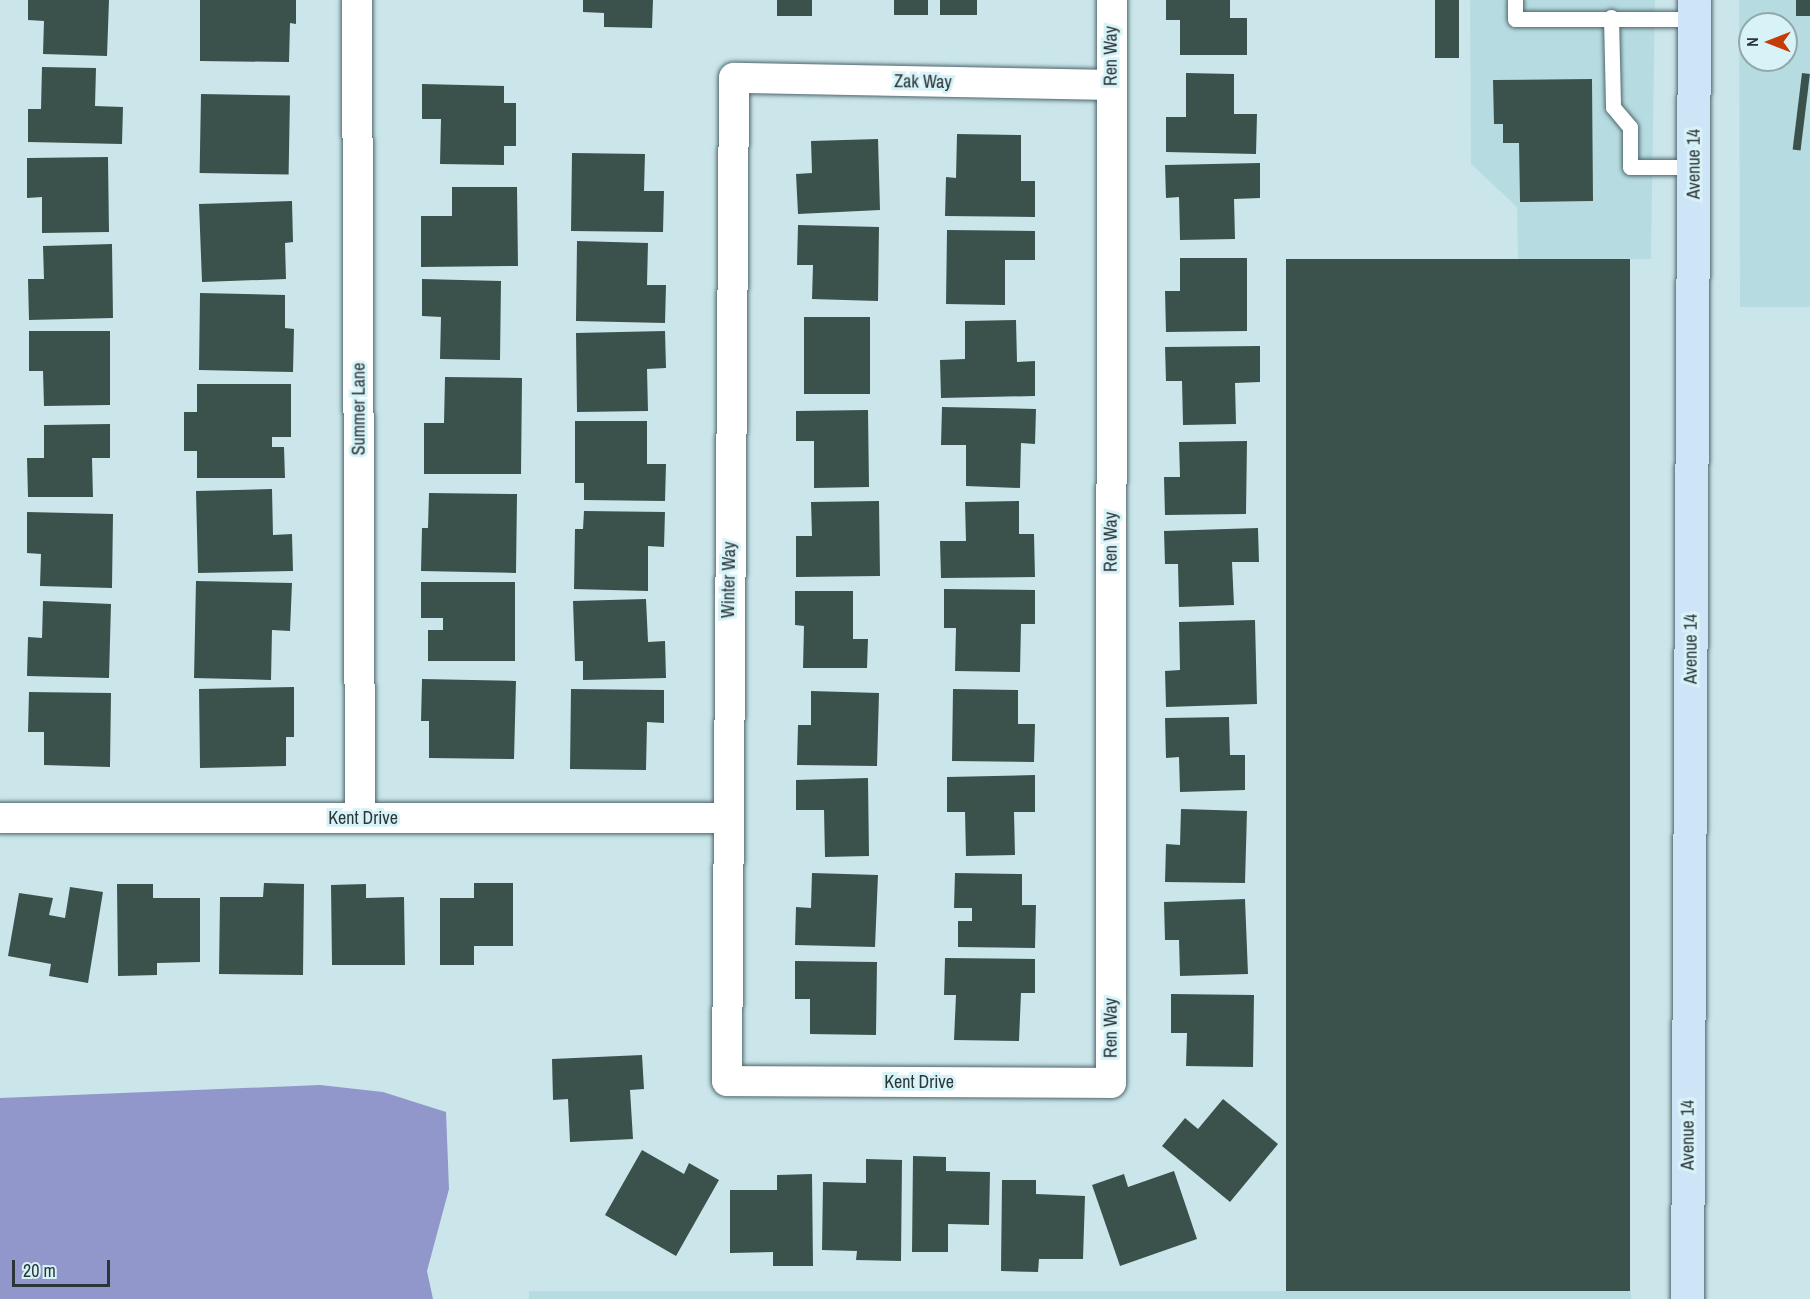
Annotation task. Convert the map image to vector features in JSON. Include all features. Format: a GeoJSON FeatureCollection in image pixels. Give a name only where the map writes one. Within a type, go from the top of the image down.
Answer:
{"type":"FeatureCollection","features":[{"type":"Feature","properties":{"kind":"main road","name":"Avenue 14"},"geometry":{"type":"LineString","coordinates":[[1687,1299],[1694,9]]}},
{"type":"Feature","properties":{"kind":"street","name":"Summer Lane"},"geometry":{"type":"LineString","coordinates":[[357,0],[360,818]]}},
{"type":"Feature","properties":{"kind":"street","name":"Ren Way"},"geometry":{"type":"LineString","coordinates":[[1111,1083],[1112,0]]}},
{"type":"Feature","properties":{"kind":"street","name":"Zak Way"},"geometry":{"type":"LineString","coordinates":[[734,78],[1111,85]]}},
{"type":"Feature","properties":{"kind":"street","name":"Winter Way"},"geometry":{"type":"LineString","coordinates":[[727,1081],[727,818],[734,78]]}},
{"type":"Feature","properties":{"kind":"street","name":"Kent Drive"},"geometry":{"type":"LineString","coordinates":[[0,818],[727,818]]}},
{"type":"Feature","properties":{"kind":"street","name":"Kent Drive"},"geometry":{"type":"LineString","coordinates":[[727,1081],[1111,1083]]}},
{"type":"Feature","properties":{"kind":"lane"},"geometry":{"type":"LineString","coordinates":[[1515,0],[1515,19],[1611,17],[1694,9]]}},
{"type":"Feature","properties":{"kind":"lane"},"geometry":{"type":"LineString","coordinates":[[1611,17],[1613,107],[1630,127],[1630,167],[1694,167]]}},
{"type":"Feature","properties":{"kind":"shaded area"},"geometry":{"type":"Polygon","coordinates":[[[1470,0],[1655,0],[1651,259],[1518,261],[1517,207],[1471,164],[1470,0]]]}},
{"type":"Feature","properties":{"kind":"shaded area"},"geometry":{"type":"Polygon","coordinates":[[[1739,0],[1810,0],[1810,307],[1740,307],[1739,72],[1798,72],[1798,12],[1739,12],[1739,0]]]}},
{"type":"Feature","properties":{"kind":"shaded area"},"geometry":{"type":"Polygon","coordinates":[[[529,1291],[1631,1291],[1631,1299],[529,1299],[529,1291]]]}},
{"type":"Feature","properties":{"kind":"water"},"geometry":{"type":"Polygon","coordinates":[[[320,1085],[383,1092],[446,1112],[449,1189],[427,1271],[433,1299],[0,1299],[0,1098],[320,1085]]]}},
{"type":"Feature","properties":{"kind":"building"},"geometry":{"type":"Polygon","coordinates":[[[28,0],[109,0],[107,56],[43,54],[44,21],[28,20],[28,0]]]}},
{"type":"Feature","properties":{"kind":"building"},"geometry":{"type":"Polygon","coordinates":[[[200,0],[296,0],[296,24],[290,23],[289,62],[200,61],[200,0]]]}},
{"type":"Feature","properties":{"kind":"building"},"geometry":{"type":"Polygon","coordinates":[[[583,0],[653,0],[652,28],[604,27],[604,13],[583,12],[583,0]]]}},
{"type":"Feature","properties":{"kind":"building"},"geometry":{"type":"Polygon","coordinates":[[[777,0],[812,0],[812,16],[777,16],[777,0]]]}},
{"type":"Feature","properties":{"kind":"building"},"geometry":{"type":"Polygon","coordinates":[[[894,0],[928,0],[928,15],[894,15],[894,0]]]}},
{"type":"Feature","properties":{"kind":"building"},"geometry":{"type":"Polygon","coordinates":[[[940,0],[977,0],[977,15],[940,15],[940,0]]]}},
{"type":"Feature","properties":{"kind":"building"},"geometry":{"type":"Polygon","coordinates":[[[1166,0],[1230,0],[1230,18],[1247,18],[1247,55],[1180,55],[1180,20],[1166,20],[1166,0]]]}},
{"type":"Feature","properties":{"kind":"building"},"geometry":{"type":"Polygon","coordinates":[[[1435,0],[1459,0],[1459,58],[1435,58],[1435,0]]]}},
{"type":"Feature","properties":{"kind":"building"},"geometry":{"type":"Polygon","coordinates":[[[1796,0],[1810,0],[1810,16],[1798,16],[1796,0]]]}},
{"type":"Feature","properties":{"kind":"building"},"geometry":{"type":"Polygon","coordinates":[[[42,67],[96,68],[95,106],[123,107],[122,144],[28,142],[28,109],[41,109],[42,67]]]}},
{"type":"Feature","properties":{"kind":"building"},"geometry":{"type":"Polygon","coordinates":[[[1186,73],[1234,74],[1234,114],[1257,114],[1256,154],[1166,152],[1166,117],[1186,117],[1186,73]]]}},
{"type":"Feature","properties":{"kind":"building"},"geometry":{"type":"Polygon","coordinates":[[[1802,73],[1810,74],[1801,150],[1793,149],[1802,73]]]}},
{"type":"Feature","properties":{"kind":"building"},"geometry":{"type":"Polygon","coordinates":[[[1592,79],[1593,201],[1520,202],[1519,143],[1503,143],[1503,124],[1494,124],[1493,80],[1592,79]]]}},
{"type":"Feature","properties":{"kind":"building"},"geometry":{"type":"Polygon","coordinates":[[[422,84],[504,86],[504,103],[516,103],[516,146],[504,146],[504,165],[440,164],[441,119],[422,119],[422,84]]]}},
{"type":"Feature","properties":{"kind":"building"},"geometry":{"type":"Polygon","coordinates":[[[201,94],[290,96],[289,175],[200,173],[201,94]]]}},
{"type":"Feature","properties":{"kind":"building"},"geometry":{"type":"Polygon","coordinates":[[[957,134],[1021,135],[1021,181],[1035,181],[1035,217],[945,216],[946,177],[956,178],[957,134]]]}},
{"type":"Feature","properties":{"kind":"building"},"geometry":{"type":"Polygon","coordinates":[[[878,139],[880,210],[798,214],[796,174],[812,173],[811,141],[878,139]]]}},
{"type":"Feature","properties":{"kind":"building"},"geometry":{"type":"Polygon","coordinates":[[[572,153],[645,154],[644,191],[664,191],[663,232],[571,231],[572,153]]]}},
{"type":"Feature","properties":{"kind":"building"},"geometry":{"type":"Polygon","coordinates":[[[108,157],[109,232],[42,233],[42,197],[27,198],[27,158],[108,157]]]}},
{"type":"Feature","properties":{"kind":"building"},"geometry":{"type":"Polygon","coordinates":[[[1260,163],[1260,198],[1234,199],[1235,239],[1180,240],[1179,197],[1166,198],[1165,165],[1260,163]]]}},
{"type":"Feature","properties":{"kind":"building"},"geometry":{"type":"Polygon","coordinates":[[[452,187],[517,187],[518,266],[421,267],[421,216],[452,216],[452,187]]]}},
{"type":"Feature","properties":{"kind":"building"},"geometry":{"type":"Polygon","coordinates":[[[292,201],[293,242],[285,243],[286,279],[202,282],[199,204],[292,201]]]}},
{"type":"Feature","properties":{"kind":"building"},"geometry":{"type":"Polygon","coordinates":[[[798,225],[879,227],[878,301],[812,299],[813,265],[797,265],[798,225]]]}},
{"type":"Feature","properties":{"kind":"building"},"geometry":{"type":"Polygon","coordinates":[[[947,230],[1035,231],[1035,260],[1005,260],[1005,305],[946,304],[947,230]]]}},
{"type":"Feature","properties":{"kind":"building"},"geometry":{"type":"Polygon","coordinates":[[[577,241],[648,243],[647,285],[666,285],[665,323],[576,321],[577,241]]]}},
{"type":"Feature","properties":{"kind":"building"},"geometry":{"type":"Polygon","coordinates":[[[112,244],[113,318],[29,320],[28,279],[44,279],[43,246],[112,244]]]}},
{"type":"Feature","properties":{"kind":"building"},"geometry":{"type":"Polygon","coordinates":[[[1180,258],[1247,258],[1247,331],[1166,332],[1165,291],[1180,291],[1180,258]]]}},
{"type":"Feature","properties":{"kind":"building"},"geometry":{"type":"Polygon","coordinates":[[[1286,259],[1630,259],[1630,1291],[1286,1291],[1286,259]]]}},
{"type":"Feature","properties":{"kind":"building"},"geometry":{"type":"Polygon","coordinates":[[[422,279],[501,281],[500,360],[440,359],[441,317],[422,316],[422,279]]]}},
{"type":"Feature","properties":{"kind":"building"},"geometry":{"type":"Polygon","coordinates":[[[200,293],[285,295],[285,328],[294,329],[293,372],[199,370],[200,293]]]}},
{"type":"Feature","properties":{"kind":"building"},"geometry":{"type":"Polygon","coordinates":[[[804,317],[870,317],[870,394],[804,394],[804,317]]]}},
{"type":"Feature","properties":{"kind":"building"},"geometry":{"type":"Polygon","coordinates":[[[1016,320],[1017,362],[1035,361],[1035,396],[941,398],[940,360],[965,359],[965,321],[1016,320]]]}},
{"type":"Feature","properties":{"kind":"building"},"geometry":{"type":"Polygon","coordinates":[[[29,331],[110,331],[110,405],[44,406],[43,371],[29,371],[29,331]]]}},
{"type":"Feature","properties":{"kind":"building"},"geometry":{"type":"Polygon","coordinates":[[[665,331],[666,368],[647,369],[648,411],[577,412],[576,333],[665,331]]]}},
{"type":"Feature","properties":{"kind":"building"},"geometry":{"type":"Polygon","coordinates":[[[1260,346],[1260,382],[1235,383],[1236,424],[1183,425],[1182,381],[1166,381],[1165,347],[1260,346]]]}},
{"type":"Feature","properties":{"kind":"building"},"geometry":{"type":"Polygon","coordinates":[[[445,377],[522,378],[521,474],[424,474],[424,423],[444,423],[445,377]]]}},
{"type":"Feature","properties":{"kind":"building"},"geometry":{"type":"Polygon","coordinates":[[[197,384],[291,384],[291,437],[272,437],[272,447],[284,447],[285,478],[197,478],[197,451],[184,451],[184,412],[197,412],[197,384]]]}},
{"type":"Feature","properties":{"kind":"building"},"geometry":{"type":"Polygon","coordinates":[[[942,407],[1036,409],[1035,444],[1021,443],[1020,488],[966,486],[966,445],[941,445],[942,407]]]}},
{"type":"Feature","properties":{"kind":"building"},"geometry":{"type":"Polygon","coordinates":[[[868,410],[869,487],[814,488],[814,441],[796,441],[796,411],[868,410]]]}},
{"type":"Feature","properties":{"kind":"building"},"geometry":{"type":"Polygon","coordinates":[[[575,421],[647,421],[647,464],[666,464],[665,501],[584,500],[584,483],[575,483],[575,421]]]}},
{"type":"Feature","properties":{"kind":"building"},"geometry":{"type":"Polygon","coordinates":[[[110,424],[110,458],[92,458],[93,497],[28,497],[27,458],[44,458],[44,425],[110,424]]]}},
{"type":"Feature","properties":{"kind":"building"},"geometry":{"type":"Polygon","coordinates":[[[1247,441],[1246,514],[1165,515],[1164,477],[1180,477],[1179,442],[1247,441]]]}},
{"type":"Feature","properties":{"kind":"building"},"geometry":{"type":"Polygon","coordinates":[[[272,489],[273,535],[292,534],[293,571],[198,573],[196,491],[272,489]]]}},
{"type":"Feature","properties":{"kind":"building"},"geometry":{"type":"Polygon","coordinates":[[[429,493],[517,494],[516,573],[421,571],[422,528],[428,528],[429,493]]]}},
{"type":"Feature","properties":{"kind":"building"},"geometry":{"type":"Polygon","coordinates":[[[879,501],[880,576],[796,577],[796,536],[812,536],[811,502],[879,501]]]}},
{"type":"Feature","properties":{"kind":"building"},"geometry":{"type":"Polygon","coordinates":[[[1019,501],[1019,534],[1034,534],[1035,577],[941,578],[940,541],[966,541],[965,502],[1019,501]]]}},
{"type":"Feature","properties":{"kind":"building"},"geometry":{"type":"Polygon","coordinates":[[[584,511],[665,512],[664,547],[648,546],[648,591],[574,589],[575,529],[583,529],[584,511]]]}},
{"type":"Feature","properties":{"kind":"building"},"geometry":{"type":"Polygon","coordinates":[[[27,512],[113,514],[112,588],[40,586],[41,554],[27,553],[27,512]]]}},
{"type":"Feature","properties":{"kind":"building"},"geometry":{"type":"Polygon","coordinates":[[[1258,528],[1259,562],[1232,562],[1234,605],[1179,607],[1178,564],[1165,564],[1164,531],[1258,528]]]}},
{"type":"Feature","properties":{"kind":"building"},"geometry":{"type":"Polygon","coordinates":[[[196,581],[292,583],[290,631],[272,630],[271,680],[194,678],[196,581]]]}},
{"type":"Feature","properties":{"kind":"building"},"geometry":{"type":"Polygon","coordinates":[[[421,582],[515,582],[515,661],[428,661],[428,630],[443,630],[443,618],[421,618],[421,582]]]}},
{"type":"Feature","properties":{"kind":"building"},"geometry":{"type":"Polygon","coordinates":[[[944,589],[1035,590],[1035,624],[1021,624],[1020,672],[955,671],[956,628],[944,628],[944,589]]]}},
{"type":"Feature","properties":{"kind":"building"},"geometry":{"type":"Polygon","coordinates":[[[795,591],[853,591],[853,639],[868,639],[867,668],[803,668],[804,626],[795,625],[795,591]]]}},
{"type":"Feature","properties":{"kind":"building"},"geometry":{"type":"Polygon","coordinates":[[[646,599],[648,642],[665,641],[666,678],[583,680],[583,661],[575,661],[573,601],[646,599]]]}},
{"type":"Feature","properties":{"kind":"building"},"geometry":{"type":"Polygon","coordinates":[[[43,601],[111,604],[109,678],[27,676],[28,637],[42,638],[43,601]]]}},
{"type":"Feature","properties":{"kind":"building"},"geometry":{"type":"Polygon","coordinates":[[[1255,620],[1257,704],[1166,707],[1165,671],[1180,670],[1179,622],[1255,620]]]}},
{"type":"Feature","properties":{"kind":"building"},"geometry":{"type":"Polygon","coordinates":[[[422,679],[516,681],[514,759],[429,758],[429,721],[421,721],[422,679]]]}},
{"type":"Feature","properties":{"kind":"building"},"geometry":{"type":"Polygon","coordinates":[[[294,687],[294,737],[286,737],[286,766],[200,768],[199,689],[294,687]]]}},
{"type":"Feature","properties":{"kind":"building"},"geometry":{"type":"Polygon","coordinates":[[[571,689],[664,690],[664,723],[647,722],[646,770],[570,769],[571,689]]]}},
{"type":"Feature","properties":{"kind":"building"},"geometry":{"type":"Polygon","coordinates":[[[953,689],[1018,690],[1018,724],[1035,724],[1034,762],[952,761],[953,689]]]}},
{"type":"Feature","properties":{"kind":"building"},"geometry":{"type":"Polygon","coordinates":[[[811,691],[879,693],[877,766],[797,765],[798,725],[811,725],[811,691]]]}},
{"type":"Feature","properties":{"kind":"building"},"geometry":{"type":"Polygon","coordinates":[[[29,692],[111,693],[110,767],[44,765],[44,732],[28,732],[29,692]]]}},
{"type":"Feature","properties":{"kind":"building"},"geometry":{"type":"Polygon","coordinates":[[[1229,717],[1230,755],[1245,755],[1245,790],[1180,792],[1179,757],[1166,758],[1165,718],[1229,717]]]}},
{"type":"Feature","properties":{"kind":"building"},"geometry":{"type":"Polygon","coordinates":[[[1035,775],[1035,812],[1014,812],[1015,855],[966,856],[965,812],[947,812],[947,777],[1035,775]]]}},
{"type":"Feature","properties":{"kind":"building"},"geometry":{"type":"Polygon","coordinates":[[[868,778],[869,856],[825,857],[824,810],[796,810],[796,780],[868,778]]]}},
{"type":"Feature","properties":{"kind":"building"},"geometry":{"type":"Polygon","coordinates":[[[1181,809],[1247,811],[1245,883],[1165,882],[1166,844],[1180,845],[1181,809]]]}},
{"type":"Feature","properties":{"kind":"building"},"geometry":{"type":"Polygon","coordinates":[[[812,873],[878,875],[875,947],[795,945],[796,907],[811,908],[812,873]]]}},
{"type":"Feature","properties":{"kind":"building"},"geometry":{"type":"Polygon","coordinates":[[[955,873],[1022,874],[1022,905],[1036,905],[1035,948],[958,947],[958,921],[972,921],[972,908],[954,908],[955,873]]]}},
{"type":"Feature","properties":{"kind":"building"},"geometry":{"type":"Polygon","coordinates":[[[264,883],[304,884],[303,975],[219,974],[220,897],[263,897],[264,883]]]}},
{"type":"Feature","properties":{"kind":"building"},"geometry":{"type":"Polygon","coordinates":[[[474,883],[513,883],[513,946],[474,946],[474,965],[440,965],[440,898],[474,898],[474,883]]]}},
{"type":"Feature","properties":{"kind":"building"},"geometry":{"type":"Polygon","coordinates":[[[117,884],[153,884],[153,898],[200,898],[200,962],[157,963],[157,975],[118,976],[117,884]]]}},
{"type":"Feature","properties":{"kind":"building"},"geometry":{"type":"Polygon","coordinates":[[[366,884],[366,898],[404,897],[405,965],[332,965],[331,885],[366,884]]]}},
{"type":"Feature","properties":{"kind":"building"},"geometry":{"type":"Polygon","coordinates":[[[70,887],[103,892],[88,983],[49,976],[51,964],[8,956],[19,893],[53,898],[49,915],[65,918],[70,887]]]}},
{"type":"Feature","properties":{"kind":"building"},"geometry":{"type":"Polygon","coordinates":[[[1245,899],[1248,974],[1180,976],[1179,940],[1165,940],[1164,902],[1245,899]]]}},
{"type":"Feature","properties":{"kind":"building"},"geometry":{"type":"Polygon","coordinates":[[[945,958],[1035,959],[1035,993],[1021,993],[1019,1041],[954,1040],[956,995],[944,995],[945,958]]]}},
{"type":"Feature","properties":{"kind":"building"},"geometry":{"type":"Polygon","coordinates":[[[795,961],[877,962],[876,1035],[810,1034],[810,999],[795,999],[795,961]]]}},
{"type":"Feature","properties":{"kind":"building"},"geometry":{"type":"Polygon","coordinates":[[[1171,994],[1254,995],[1253,1067],[1186,1066],[1187,1033],[1171,1033],[1171,994]]]}},
{"type":"Feature","properties":{"kind":"building"},"geometry":{"type":"Polygon","coordinates":[[[642,1055],[644,1089],[630,1090],[633,1139],[570,1142],[568,1099],[553,1100],[552,1059],[642,1055]]]}},
{"type":"Feature","properties":{"kind":"building"},"geometry":{"type":"Polygon","coordinates":[[[1223,1099],[1278,1144],[1230,1202],[1162,1146],[1185,1118],[1198,1129],[1223,1099]]]}},
{"type":"Feature","properties":{"kind":"building"},"geometry":{"type":"Polygon","coordinates":[[[642,1150],[684,1174],[689,1163],[719,1180],[676,1256],[605,1215],[642,1150]]]}},
{"type":"Feature","properties":{"kind":"building"},"geometry":{"type":"Polygon","coordinates":[[[913,1156],[946,1157],[946,1171],[990,1172],[989,1225],[948,1224],[948,1252],[912,1252],[913,1156]]]}},
{"type":"Feature","properties":{"kind":"building"},"geometry":{"type":"Polygon","coordinates":[[[866,1159],[902,1160],[901,1261],[856,1260],[857,1251],[822,1250],[823,1182],[866,1183],[866,1159]]]}},
{"type":"Feature","properties":{"kind":"building"},"geometry":{"type":"Polygon","coordinates":[[[1174,1171],[1197,1239],[1120,1266],[1092,1185],[1124,1174],[1128,1187],[1174,1171]]]}},
{"type":"Feature","properties":{"kind":"building"},"geometry":{"type":"Polygon","coordinates":[[[812,1174],[813,1266],[773,1266],[773,1252],[730,1253],[730,1190],[777,1190],[777,1175],[812,1174]]]}},
{"type":"Feature","properties":{"kind":"building"},"geometry":{"type":"Polygon","coordinates":[[[1002,1180],[1036,1180],[1036,1194],[1085,1196],[1083,1259],[1039,1259],[1038,1272],[1001,1271],[1002,1180]]]}}]}
